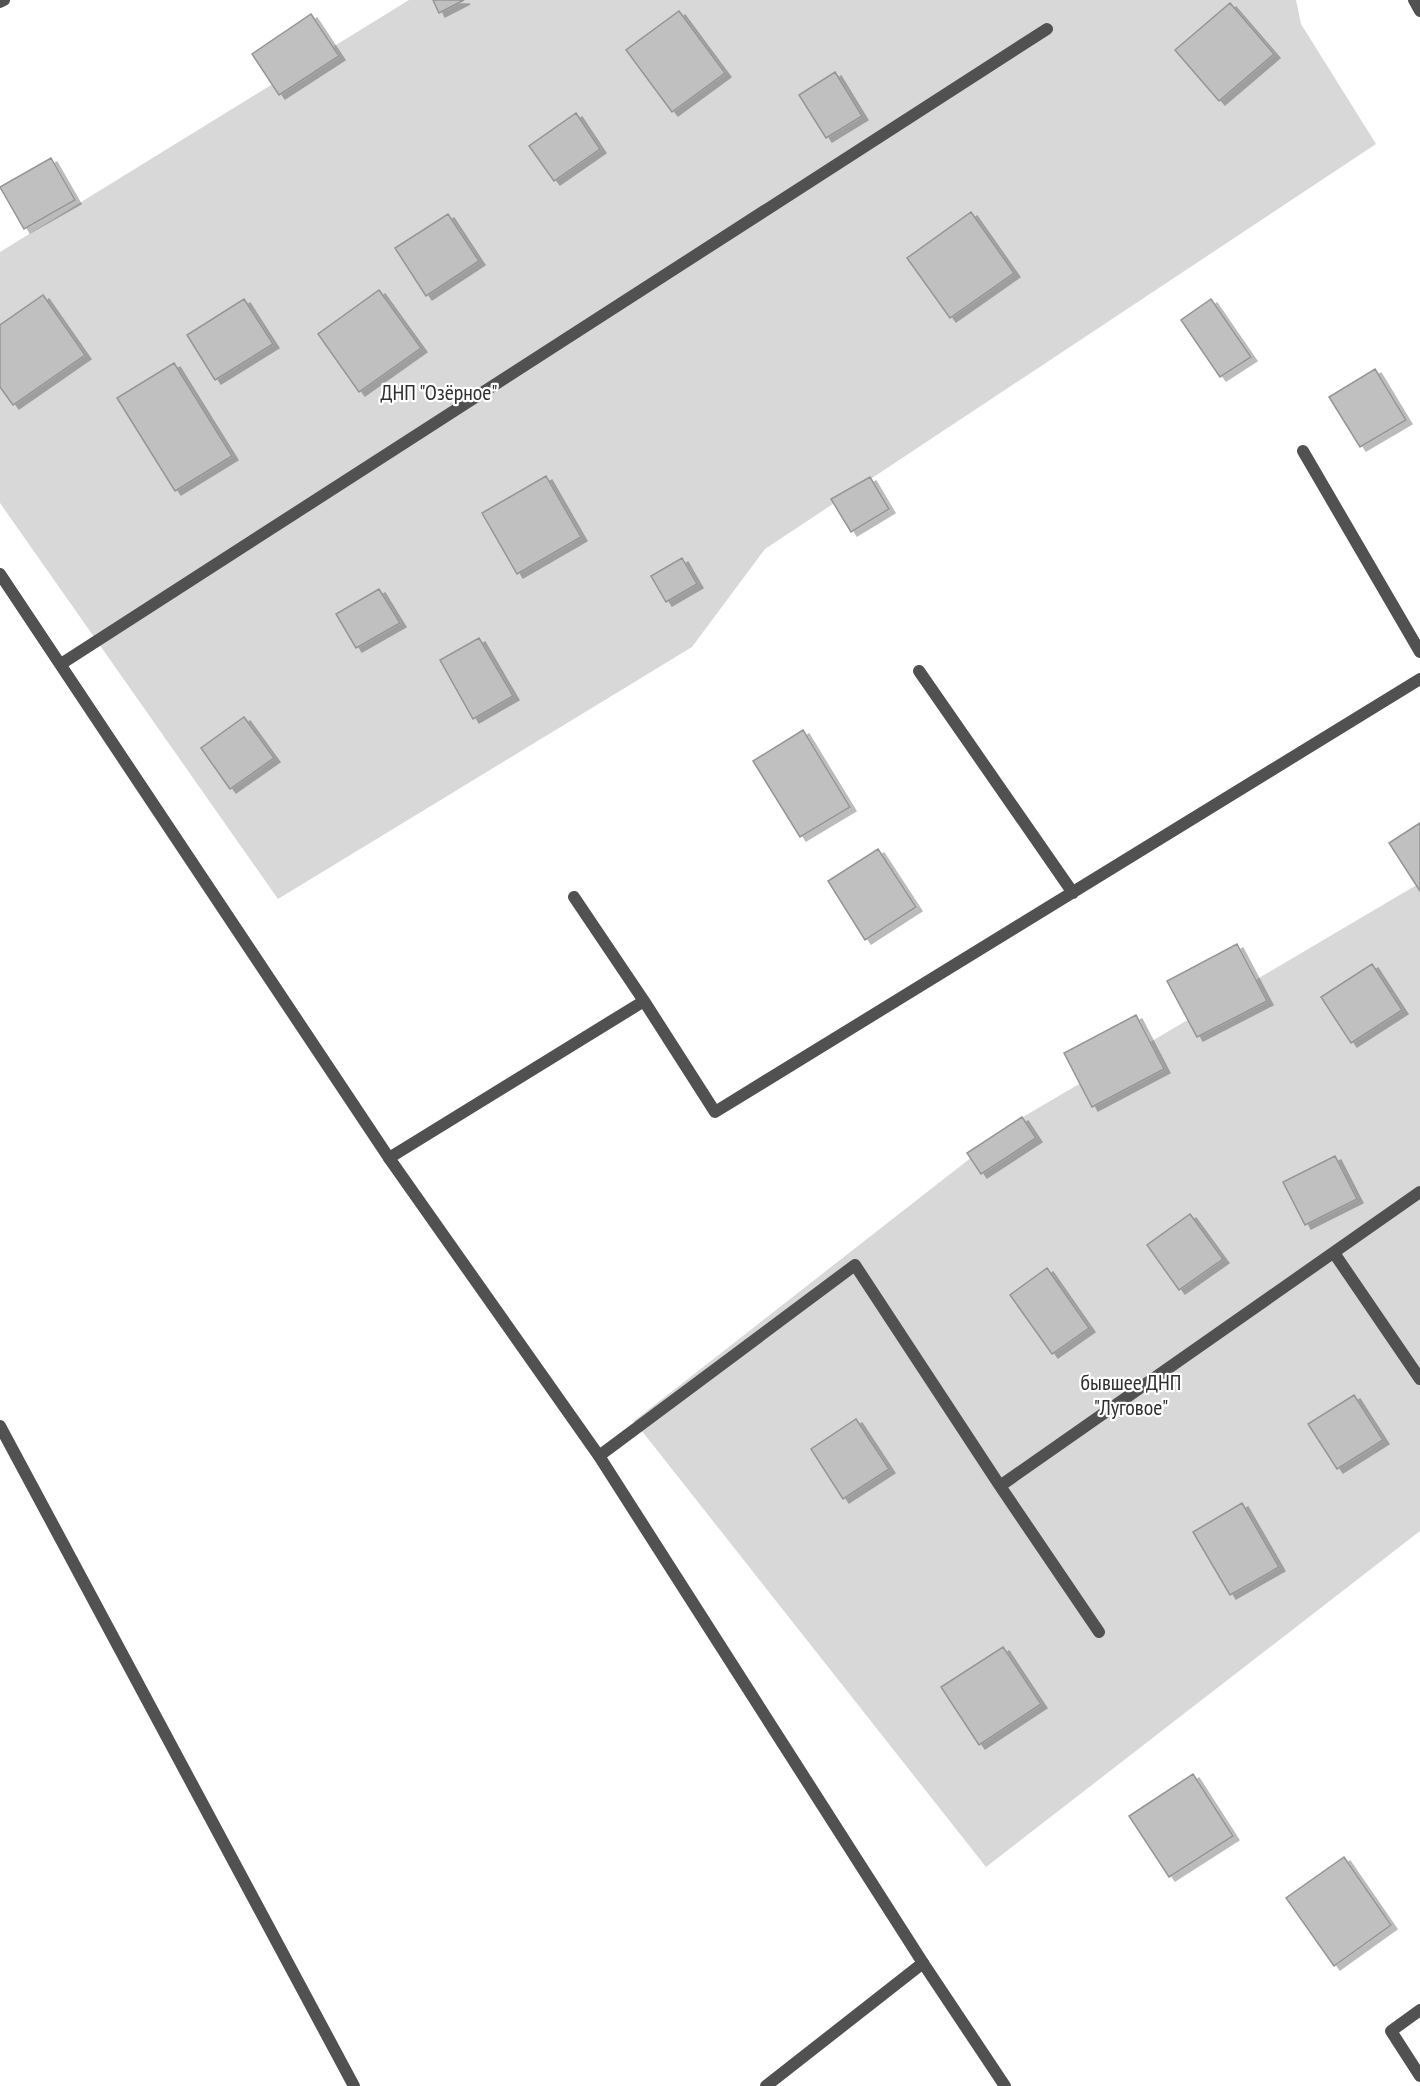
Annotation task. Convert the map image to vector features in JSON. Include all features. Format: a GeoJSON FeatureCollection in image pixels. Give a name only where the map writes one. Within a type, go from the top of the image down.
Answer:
{"type":"FeatureCollection","features":[{"type":"Feature","properties":{"kind":"street"},"geometry":{"type":"LineString","coordinates":[[1414,0],[1420,10]]}},
{"type":"Feature","properties":{"kind":"street"},"geometry":{"type":"LineString","coordinates":[[61,664],[1047,29]]}},
{"type":"Feature","properties":{"kind":"street"},"geometry":{"type":"LineString","coordinates":[[1303,451],[1420,652]]}},
{"type":"Feature","properties":{"kind":"street"},"geometry":{"type":"LineString","coordinates":[[0,574],[389,1158],[599,1456],[923,1963],[1005,2086]]}},
{"type":"Feature","properties":{"kind":"street"},"geometry":{"type":"LineString","coordinates":[[919,671],[1072,893]]}},
{"type":"Feature","properties":{"kind":"street"},"geometry":{"type":"LineString","coordinates":[[574,897],[715,1112],[1420,679]]}},
{"type":"Feature","properties":{"kind":"street"},"geometry":{"type":"LineString","coordinates":[[389,1158],[644,1001]]}},
{"type":"Feature","properties":{"kind":"street"},"geometry":{"type":"LineString","coordinates":[[1000,1486],[1420,1192]]}},
{"type":"Feature","properties":{"kind":"street"},"geometry":{"type":"LineString","coordinates":[[1334,1253],[1420,1379]]}},
{"type":"Feature","properties":{"kind":"street"},"geometry":{"type":"LineString","coordinates":[[599,1456],[855,1265],[1098,1632]]}},
{"type":"Feature","properties":{"kind":"street"},"geometry":{"type":"LineString","coordinates":[[0,1426],[354,2086]]}},
{"type":"Feature","properties":{"kind":"street"},"geometry":{"type":"LineString","coordinates":[[766,2086],[923,1963]]}},
{"type":"Feature","properties":{"kind":"street"},"geometry":{"type":"LineString","coordinates":[[1420,2010],[1391,2031],[1420,2076]]}},
{"type":"Feature","properties":{"kind":"green space","name":"ДНП \"Озёрное\""},"geometry":{"type":"Polygon","coordinates":[[[409,0],[1296,0],[1301,24],[1376,144],[765,549],[692,647],[278,899],[0,503],[0,252],[409,0]]]}},
{"type":"Feature","properties":{"kind":"green space","name":"бывшее ДНП \"Луговое\""},"geometry":{"type":"Polygon","coordinates":[[[1420,883],[1420,1531],[986,1867],[634,1421],[1023,1117],[1420,883]]]}},
{"type":"Feature","properties":{"kind":"building"},"geometry":{"type":"Polygon","coordinates":[[[433,0],[464,0],[439,13],[433,0]]]}},
{"type":"Feature","properties":{"kind":"building"},"geometry":{"type":"Polygon","coordinates":[[[1230,3],[1274,54],[1219,101],[1175,50],[1230,3]]]}},
{"type":"Feature","properties":{"kind":"building"},"geometry":{"type":"Polygon","coordinates":[[[679,11],[725,73],[672,112],[626,50],[679,11]]]}},
{"type":"Feature","properties":{"kind":"building"},"geometry":{"type":"Polygon","coordinates":[[[311,14],[339,56],[279,95],[252,54],[311,14]]]}},
{"type":"Feature","properties":{"kind":"building"},"geometry":{"type":"Polygon","coordinates":[[[835,72],[862,116],[826,138],[799,95],[835,72]]]}},
{"type":"Feature","properties":{"kind":"building"},"geometry":{"type":"Polygon","coordinates":[[[576,113],[600,149],[554,181],[529,146],[576,113]]]}},
{"type":"Feature","properties":{"kind":"building"},"geometry":{"type":"Polygon","coordinates":[[[51,158],[75,200],[24,229],[0,187],[51,158]]]}},
{"type":"Feature","properties":{"kind":"building"},"geometry":{"type":"Polygon","coordinates":[[[971,212],[1014,273],[950,318],[907,258],[971,212]]]}},
{"type":"Feature","properties":{"kind":"building"},"geometry":{"type":"Polygon","coordinates":[[[448,214],[479,261],[426,296],[395,248],[448,214]]]}},
{"type":"Feature","properties":{"kind":"building"},"geometry":{"type":"Polygon","coordinates":[[[379,290],[421,348],[359,392],[318,334],[379,290]]]}},
{"type":"Feature","properties":{"kind":"building"},"geometry":{"type":"Polygon","coordinates":[[[43,295],[85,355],[13,405],[0,387],[0,325],[43,295]]]}},
{"type":"Feature","properties":{"kind":"building"},"geometry":{"type":"Polygon","coordinates":[[[244,299],[273,344],[215,380],[187,335],[244,299]]]}},
{"type":"Feature","properties":{"kind":"building"},"geometry":{"type":"Polygon","coordinates":[[[1211,299],[1251,357],[1220,377],[1181,320],[1211,299]]]}},
{"type":"Feature","properties":{"kind":"building"},"geometry":{"type":"Polygon","coordinates":[[[174,363],[232,456],[175,491],[117,398],[174,363]]]}},
{"type":"Feature","properties":{"kind":"building"},"geometry":{"type":"Polygon","coordinates":[[[1375,369],[1406,420],[1360,447],[1329,397],[1375,369]]]}},
{"type":"Feature","properties":{"kind":"building"},"geometry":{"type":"Polygon","coordinates":[[[546,476],[581,537],[517,574],[482,513],[546,476]]]}},
{"type":"Feature","properties":{"kind":"building"},"geometry":{"type":"Polygon","coordinates":[[[870,477],[889,509],[851,532],[831,499],[870,477]]]}},
{"type":"Feature","properties":{"kind":"building"},"geometry":{"type":"Polygon","coordinates":[[[682,558],[697,584],[666,602],[651,576],[682,558]]]}},
{"type":"Feature","properties":{"kind":"building"},"geometry":{"type":"Polygon","coordinates":[[[379,589],[400,623],[356,648],[336,614],[379,589]]]}},
{"type":"Feature","properties":{"kind":"building"},"geometry":{"type":"Polygon","coordinates":[[[479,638],[513,696],[473,719],[440,660],[479,638]]]}},
{"type":"Feature","properties":{"kind":"building"},"geometry":{"type":"Polygon","coordinates":[[[244,717],[274,758],[230,789],[201,748],[244,717]]]}},
{"type":"Feature","properties":{"kind":"building"},"geometry":{"type":"Polygon","coordinates":[[[803,730],[850,807],[800,837],[753,761],[803,730]]]}},
{"type":"Feature","properties":{"kind":"building"},"geometry":{"type":"Polygon","coordinates":[[[1420,823],[1420,891],[1389,843],[1420,823]]]}},
{"type":"Feature","properties":{"kind":"building"},"geometry":{"type":"Polygon","coordinates":[[[878,849],[916,907],[865,940],[828,881],[878,849]]]}},
{"type":"Feature","properties":{"kind":"building"},"geometry":{"type":"Polygon","coordinates":[[[1237,944],[1267,1001],[1197,1037],[1167,981],[1237,944]]]}},
{"type":"Feature","properties":{"kind":"building"},"geometry":{"type":"Polygon","coordinates":[[[1372,964],[1402,1010],[1351,1043],[1321,997],[1372,964]]]}},
{"type":"Feature","properties":{"kind":"building"},"geometry":{"type":"Polygon","coordinates":[[[1136,1015],[1164,1069],[1092,1107],[1064,1053],[1136,1015]]]}},
{"type":"Feature","properties":{"kind":"building"},"geometry":{"type":"Polygon","coordinates":[[[1022,1117],[1036,1138],[981,1174],[967,1153],[1022,1117]]]}},
{"type":"Feature","properties":{"kind":"building"},"geometry":{"type":"Polygon","coordinates":[[[1335,1156],[1357,1199],[1305,1225],[1283,1182],[1335,1156]]]}},
{"type":"Feature","properties":{"kind":"building"},"geometry":{"type":"Polygon","coordinates":[[[1190,1214],[1223,1259],[1179,1290],[1147,1245],[1190,1214]]]}},
{"type":"Feature","properties":{"kind":"building"},"geometry":{"type":"Polygon","coordinates":[[[1047,1268],[1089,1328],[1052,1354],[1010,1295],[1047,1268]]]}},
{"type":"Feature","properties":{"kind":"building"},"geometry":{"type":"Polygon","coordinates":[[[1354,1395],[1383,1440],[1337,1469],[1308,1424],[1354,1395]]]}},
{"type":"Feature","properties":{"kind":"building"},"geometry":{"type":"Polygon","coordinates":[[[856,1419],[889,1469],[843,1499],[811,1449],[856,1419]]]}},
{"type":"Feature","properties":{"kind":"building"},"geometry":{"type":"Polygon","coordinates":[[[1242,1503],[1279,1567],[1230,1595],[1193,1532],[1242,1503]]]}},
{"type":"Feature","properties":{"kind":"building"},"geometry":{"type":"Polygon","coordinates":[[[1003,1647],[1041,1704],[979,1745],[941,1687],[1003,1647]]]}},
{"type":"Feature","properties":{"kind":"building"},"geometry":{"type":"Polygon","coordinates":[[[1193,1774],[1233,1836],[1169,1877],[1129,1816],[1193,1774]]]}},
{"type":"Feature","properties":{"kind":"building"},"geometry":{"type":"Polygon","coordinates":[[[1344,1857],[1391,1925],[1334,1966],[1286,1898],[1344,1857]]]}}]}
